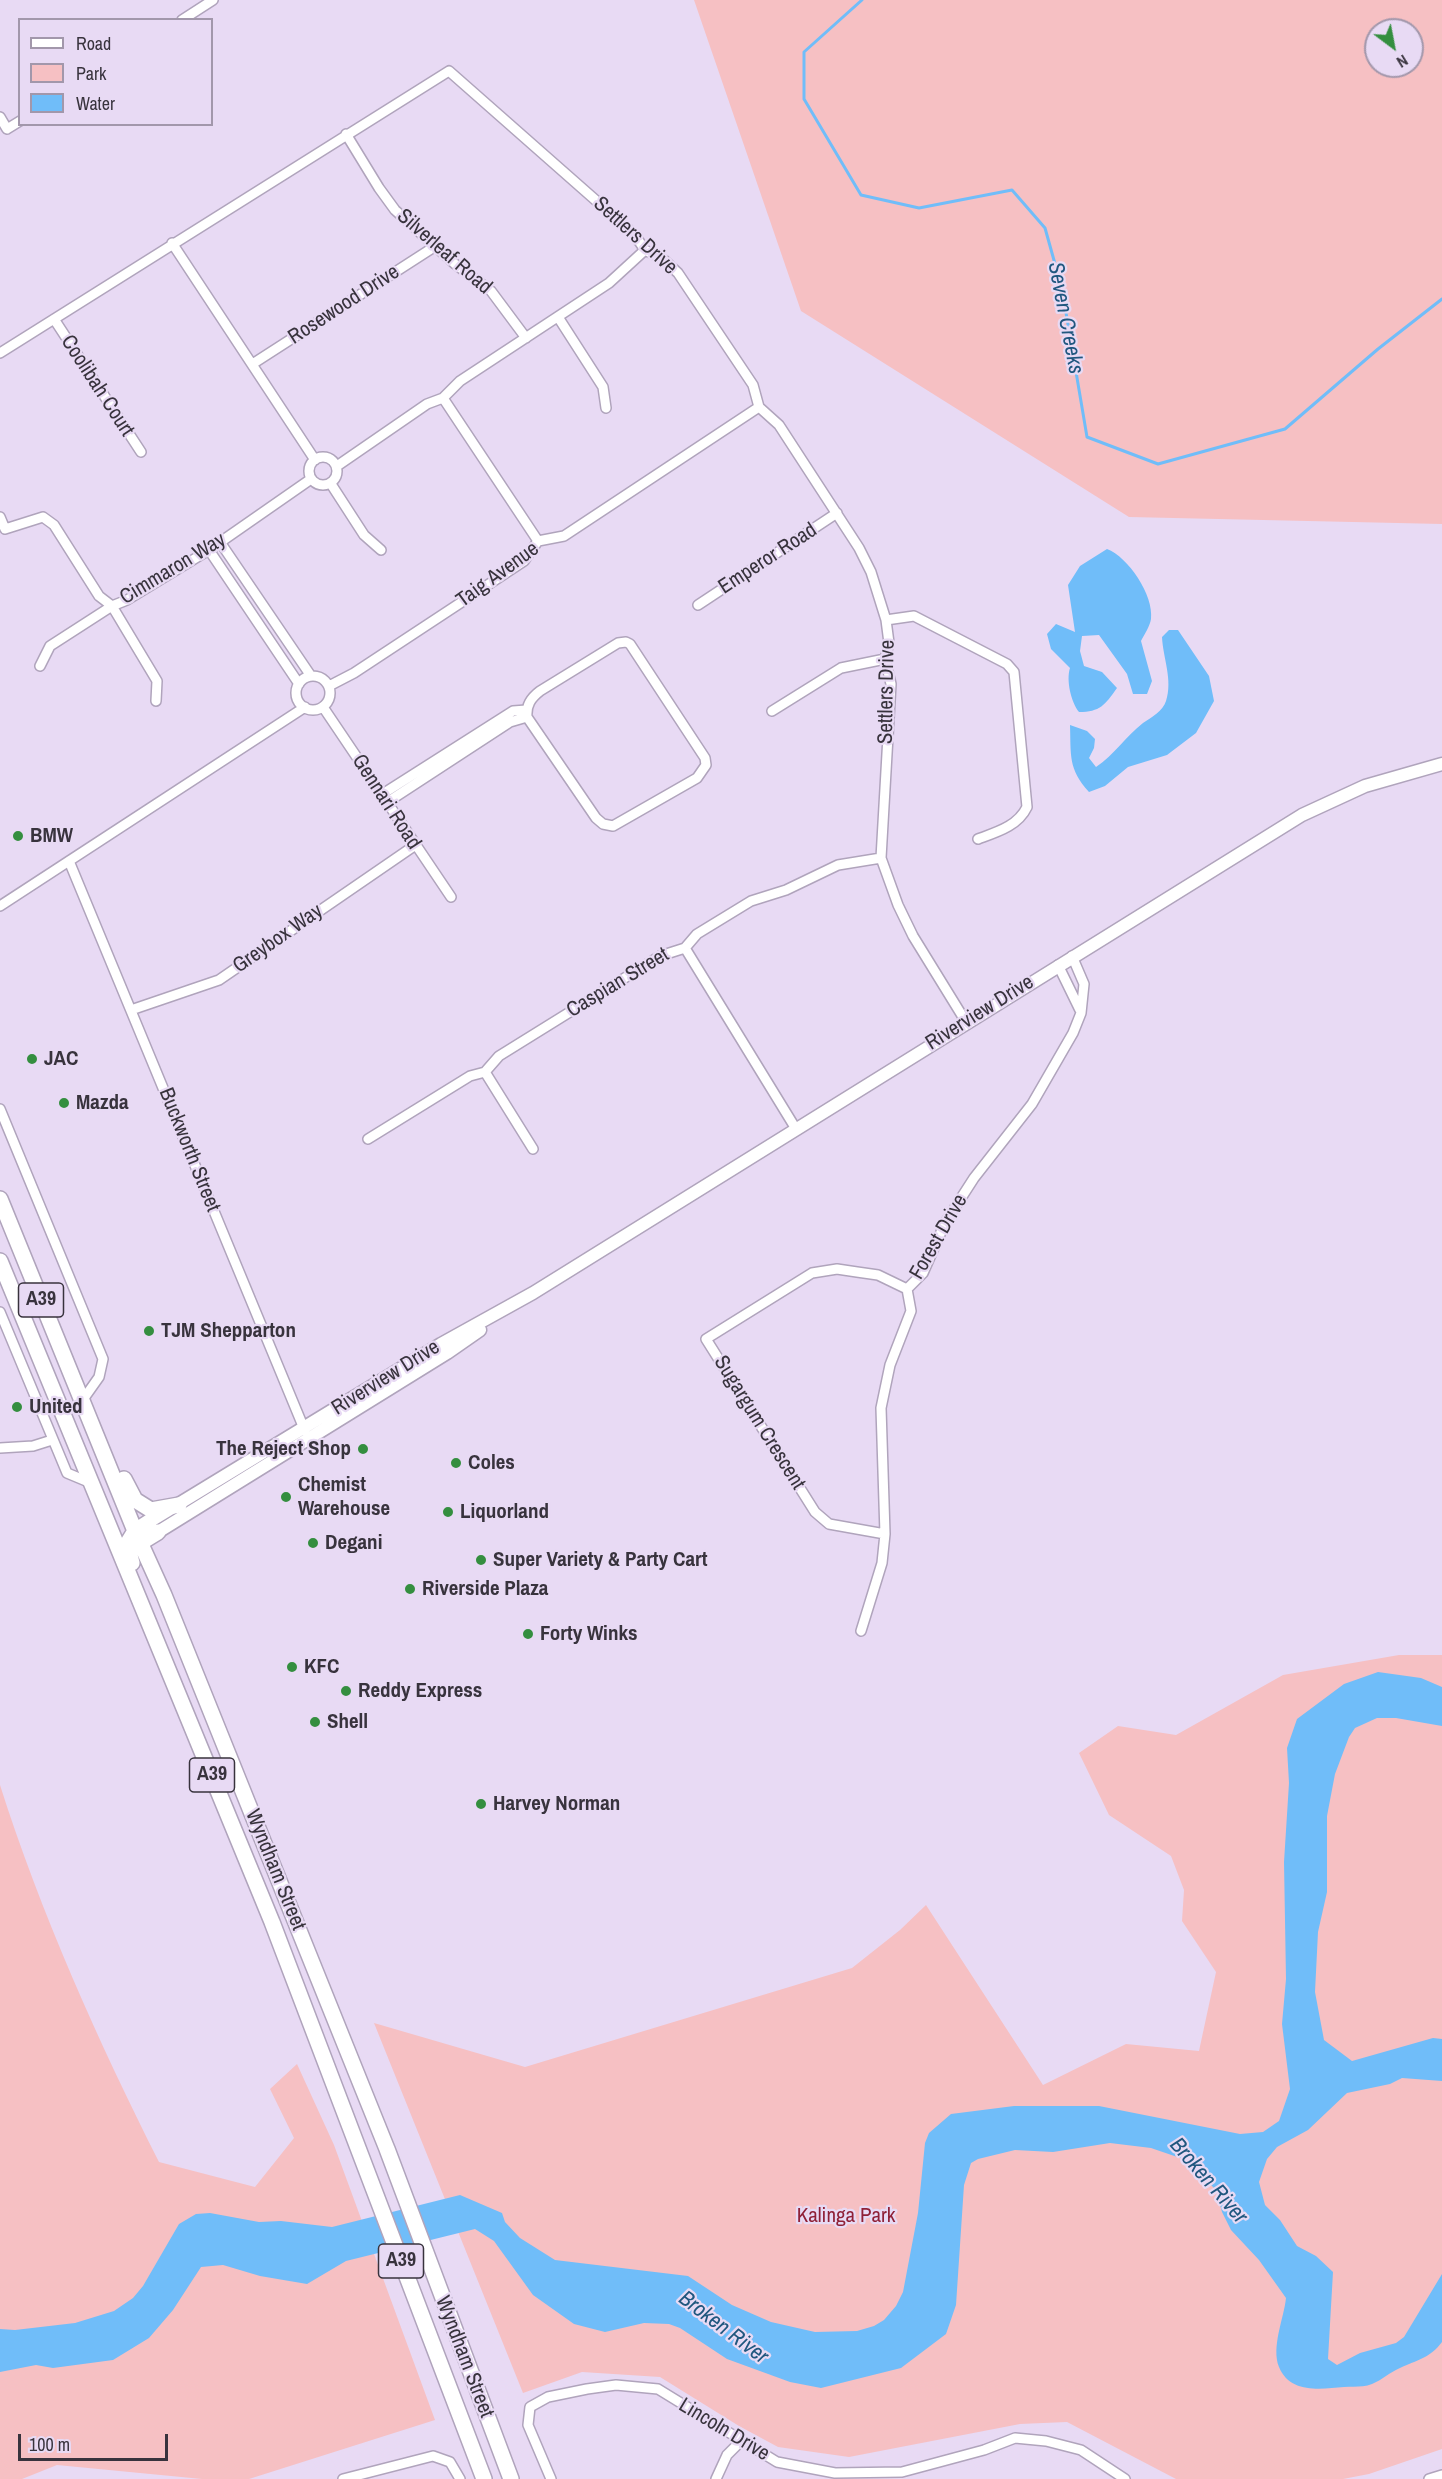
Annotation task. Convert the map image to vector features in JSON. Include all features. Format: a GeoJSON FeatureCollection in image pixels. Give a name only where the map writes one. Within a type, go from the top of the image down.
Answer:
{"type":"FeatureCollection","features":[{"type":"Feature","properties":{"kind":"highway","name":"Wyndham Street"},"geometry":{"type":"LineString","coordinates":[[0,1199],[83,1402],[142,1534],[164,1595],[387,2150],[463,2357],[511,2479]]}},
{"type":"Feature","properties":{"kind":"highway","name":"Wyndham Street"},"geometry":{"type":"LineString","coordinates":[[0,1261],[259,1891],[363,2156],[439,2365],[484,2479]]}},
{"type":"Feature","properties":{"kind":"highway"},"geometry":{"type":"LineString","coordinates":[[83,1402],[102,1429],[135,1500],[152,1510],[179,1505]]}},
{"type":"Feature","properties":{"kind":"highway"},"geometry":{"type":"LineString","coordinates":[[108,1525],[116,1538],[142,1534],[132,1565],[174,1669],[182,1701]]}},
{"type":"Feature","properties":{"kind":"highway"},"geometry":{"type":"LineString","coordinates":[[259,1891],[260,1876],[269,1856]]}},
{"type":"Feature","properties":{"kind":"highway"},"geometry":{"type":"LineString","coordinates":[[308,2015],[316,2008],[319,2000],[320,1982]]}},
{"type":"Feature","properties":{"kind":"street"},"geometry":{"type":"LineString","coordinates":[[185,18],[213,0]]}},
{"type":"Feature","properties":{"kind":"street","name":"Settlers Drive"},"geometry":{"type":"LineString","coordinates":[[172,243],[449,70],[634,234],[645,250],[664,260],[678,273],[753,385],[759,406],[779,425],[837,513],[871,572],[886,620],[889,643],[885,659],[891,684],[881,858],[898,905],[913,936],[966,1022]]}},
{"type":"Feature","properties":{"kind":"street"},"geometry":{"type":"LineString","coordinates":[[0,117],[7,129],[18,122]]}},
{"type":"Feature","properties":{"kind":"street","name":"Silverleaf Road"},"geometry":{"type":"LineString","coordinates":[[346,134],[390,203],[434,247],[491,291],[526,338]]}},
{"type":"Feature","properties":{"kind":"street"},"geometry":{"type":"LineString","coordinates":[[0,353],[172,243],[254,363],[315,460]]}},
{"type":"Feature","properties":{"kind":"street","name":"Rosewood Drive"},"geometry":{"type":"LineString","coordinates":[[254,363],[434,247]]}},
{"type":"Feature","properties":{"kind":"street"},"geometry":{"type":"LineString","coordinates":[[337,466],[427,404],[443,398],[460,381],[609,283],[645,250]]}},
{"type":"Feature","properties":{"kind":"street"},"geometry":{"type":"LineString","coordinates":[[558,317],[603,387],[606,408]]}},
{"type":"Feature","properties":{"kind":"street","name":"Coolibah Court"},"geometry":{"type":"LineString","coordinates":[[54,320],[141,452]]}},
{"type":"Feature","properties":{"kind":"street"},"geometry":{"type":"LineString","coordinates":[[443,398],[537,542]]}},
{"type":"Feature","properties":{"kind":"street","name":"Taig Avenue"},"geometry":{"type":"LineString","coordinates":[[328,686],[354,673],[524,561],[537,542],[564,536],[759,406]]}},
{"type":"Feature","properties":{"kind":"street"},"geometry":{"type":"LineString","coordinates":[[327,457],[337,466],[338,474],[331,484],[320,485],[311,479],[310,467],[315,460],[327,457]]}},
{"type":"Feature","properties":{"kind":"street","name":"Cimmaron Way"},"geometry":{"type":"LineString","coordinates":[[0,517],[5,529],[43,518],[54,525],[99,596],[112,606],[127,600],[209,550],[311,479]]}},
{"type":"Feature","properties":{"kind":"street"},"geometry":{"type":"LineString","coordinates":[[331,484],[364,535],[381,550]]}},
{"type":"Feature","properties":{"kind":"street","name":"Emperor Road"},"geometry":{"type":"LineString","coordinates":[[698,605],[837,513]]}},
{"type":"Feature","properties":{"kind":"street"},"geometry":{"type":"LineString","coordinates":[[209,550],[299,684],[297,697],[305,707],[312,710],[323,707],[329,697],[328,686],[321,678],[311,676],[220,542]]}},
{"type":"Feature","properties":{"kind":"street"},"geometry":{"type":"LineString","coordinates":[[40,666],[50,646],[112,606],[157,681],[156,701]]}},
{"type":"Feature","properties":{"kind":"street"},"geometry":{"type":"LineString","coordinates":[[886,620],[914,616],[1007,664],[1014,672],[1027,807],[1018,820],[1002,830],[978,839]]}},
{"type":"Feature","properties":{"kind":"street"},"geometry":{"type":"LineString","coordinates":[[384,799],[513,711],[527,713],[596,818],[608,825],[619,825],[698,778],[706,765],[705,758],[630,644],[626,642],[618,643],[540,691],[530,700],[527,713]]}},
{"type":"Feature","properties":{"kind":"street"},"geometry":{"type":"LineString","coordinates":[[772,711],[841,668],[885,659]]}},
{"type":"Feature","properties":{"kind":"street"},"geometry":{"type":"LineString","coordinates":[[299,684],[311,676]]}},
{"type":"Feature","properties":{"kind":"street"},"geometry":{"type":"LineString","coordinates":[[0,906],[305,707]]}},
{"type":"Feature","properties":{"kind":"street","name":"Gennari Road"},"geometry":{"type":"LineString","coordinates":[[323,707],[414,846],[451,897]]}},
{"type":"Feature","properties":{"kind":"street","name":"Riverview Drive"},"geometry":{"type":"LineString","coordinates":[[142,1534],[179,1505],[447,1353],[533,1293],[1072,956],[1320,805],[1384,779],[1442,764]]}},
{"type":"Feature","properties":{"kind":"street","name":"Greybox Way"},"geometry":{"type":"LineString","coordinates":[[131,1010],[219,980],[414,846]]}},
{"type":"Feature","properties":{"kind":"street","name":"Caspian Street"},"geometry":{"type":"LineString","coordinates":[[368,1139],[470,1076],[485,1072],[499,1056],[660,956],[685,948],[697,934],[751,901],[786,890],[838,865],[881,858]]}},
{"type":"Feature","properties":{"kind":"street","name":"Buckworth Street"},"geometry":{"type":"LineString","coordinates":[[69,861],[306,1434]]}},
{"type":"Feature","properties":{"kind":"street"},"geometry":{"type":"LineString","coordinates":[[685,948],[796,1129]]}},
{"type":"Feature","properties":{"kind":"street","name":"Forest Drive"},"geometry":{"type":"LineString","coordinates":[[861,1630],[882,1563],[885,1534],[881,1408],[890,1365],[911,1311],[908,1289],[923,1273],[945,1223],[974,1178],[1032,1104],[1073,1033],[1081,1013],[1084,984],[1072,956]]}},
{"type":"Feature","properties":{"kind":"street"},"geometry":{"type":"LineString","coordinates":[[1058,965],[1081,1013]]}},
{"type":"Feature","properties":{"kind":"street"},"geometry":{"type":"LineString","coordinates":[[485,1072],[533,1149]]}},
{"type":"Feature","properties":{"kind":"street"},"geometry":{"type":"LineString","coordinates":[[0,1109],[103,1359],[99,1377],[83,1402]]}},
{"type":"Feature","properties":{"kind":"street"},"geometry":{"type":"LineString","coordinates":[[0,1130],[11,1136]]}},
{"type":"Feature","properties":{"kind":"street","name":"Sugargum Crescent"},"geometry":{"type":"LineString","coordinates":[[885,1534],[829,1524],[815,1512],[706,1338],[812,1273],[837,1269],[868,1273],[878,1275],[908,1289]]}},
{"type":"Feature","properties":{"kind":"street"},"geometry":{"type":"LineString","coordinates":[[0,1312],[67,1473],[91,1483]]}},
{"type":"Feature","properties":{"kind":"street","name":"Riverview Drive"},"geometry":{"type":"LineString","coordinates":[[142,1534],[306,1434]]}},
{"type":"Feature","properties":{"kind":"street"},"geometry":{"type":"LineString","coordinates":[[0,1448],[33,1446],[52,1440]]}},
{"type":"Feature","properties":{"kind":"street","name":"Lincoln Drive"},"geometry":{"type":"LineString","coordinates":[[530,2407],[548,2397],[587,2389],[616,2385],[658,2389],[740,2442],[777,2462],[835,2473],[902,2472],[984,2450],[1015,2438],[1046,2441],[1081,2450],[1125,2479]]}},
{"type":"Feature","properties":{"kind":"street","name":"Wyndham Street"},"geometry":{"type":"LineString","coordinates":[[530,2407],[528,2425],[551,2479]]}},
{"type":"Feature","properties":{"kind":"street"},"geometry":{"type":"LineString","coordinates":[[716,2479],[727,2455],[740,2442]]}},
{"type":"Feature","properties":{"kind":"street"},"geometry":{"type":"LineString","coordinates":[[342,2479],[433,2456],[450,2462],[460,2479]]}},
{"type":"Feature","properties":{"kind":"street"},"geometry":{"type":"LineString","coordinates":[[1429,2479],[1442,2475]]}},
{"type":"Feature","properties":{"kind":"green space"},"geometry":{"type":"Polygon","coordinates":[[[694,0],[1442,0],[1442,524],[1129,517],[801,311],[694,0]]]}},
{"type":"Feature","properties":{"kind":"green space","name":"Kalinga Park"},"geometry":{"type":"Polygon","coordinates":[[[1399,1655],[1442,1655],[1442,2449],[1369,2474],[1343,2479],[1176,2479],[1067,2422],[1020,2424],[849,2457],[778,2447],[739,2426],[660,2377],[582,2372],[523,2393],[374,2023],[525,2067],[852,1968],[900,1930],[926,1905],[1043,2085],[1126,2044],[1199,2051],[1216,1972],[1182,1921],[1184,1890],[1171,1856],[1109,1815],[1079,1753],[1118,1726],[1176,1735],[1283,1675],[1399,1655]]]}},
{"type":"Feature","properties":{"kind":"green space"},"geometry":{"type":"Polygon","coordinates":[[[0,1785],[52,1929],[114,2070],[159,2162],[255,2187],[294,2138],[270,2089],[297,2064],[334,2145],[435,2420],[249,2479],[202,2479],[57,2465],[22,2479],[0,2479],[0,1785]]]}},
{"type":"Feature","properties":{"kind":"water"},"geometry":{"type":"Polygon","coordinates":[[[1107,549],[1115,553],[1131,568],[1148,599],[1151,619],[1141,641],[1152,681],[1147,694],[1133,694],[1127,674],[1099,635],[1082,636],[1080,651],[1084,666],[1102,672],[1117,688],[1097,709],[1079,712],[1070,691],[1070,668],[1051,649],[1047,634],[1056,624],[1075,632],[1068,585],[1080,566],[1107,549]]]}},
{"type":"Feature","properties":{"kind":"water"},"geometry":{"type":"Polygon","coordinates":[[[1169,630],[1178,630],[1209,676],[1214,701],[1196,733],[1167,755],[1128,767],[1105,786],[1089,792],[1074,769],[1070,725],[1087,731],[1095,739],[1089,758],[1096,767],[1137,728],[1160,711],[1165,705],[1168,693],[1162,637],[1169,630]]]}},
{"type":"Feature","properties":{"kind":"water","name":"Broken River"},"geometry":{"type":"Polygon","coordinates":[[[1378,1672],[1421,1678],[1442,1687],[1442,1726],[1396,1718],[1377,1718],[1355,1728],[1349,1737],[1335,1774],[1327,1816],[1327,1892],[1318,1932],[1315,1992],[1324,2040],[1352,2061],[1433,2038],[1442,2039],[1442,2081],[1402,2078],[1390,2084],[1347,2093],[1308,2130],[1277,2147],[1267,2159],[1259,2182],[1265,2205],[1280,2220],[1297,2246],[1316,2256],[1333,2272],[1328,2359],[1337,2365],[1360,2353],[1396,2343],[1404,2337],[1442,2274],[1442,2342],[1428,2355],[1376,2382],[1362,2386],[1316,2389],[1298,2386],[1284,2376],[1279,2367],[1276,2351],[1286,2298],[1259,2260],[1231,2230],[1222,2212],[1216,2190],[1186,2160],[1151,2148],[1110,2143],[1053,2152],[1015,2150],[978,2159],[971,2163],[964,2185],[956,2305],[946,2334],[901,2368],[821,2388],[790,2382],[727,2359],[680,2328],[669,2324],[644,2323],[605,2332],[574,2324],[533,2295],[494,2241],[475,2229],[346,2261],[307,2284],[260,2276],[223,2265],[201,2267],[173,2310],[149,2338],[113,2360],[53,2368],[36,2365],[0,2372],[0,2329],[15,2330],[75,2323],[114,2311],[133,2298],[143,2286],[179,2224],[196,2214],[210,2213],[259,2222],[281,2221],[332,2227],[460,2195],[502,2213],[505,2222],[520,2238],[555,2260],[688,2276],[732,2305],[771,2322],[815,2332],[857,2331],[884,2320],[896,2306],[903,2292],[918,2213],[925,2143],[929,2133],[951,2114],[1014,2106],[1099,2106],[1240,2134],[1263,2132],[1279,2121],[1290,2089],[1282,2024],[1286,1979],[1284,1862],[1289,1783],[1287,1748],[1297,1719],[1344,1684],[1378,1672]]]}},
{"type":"Feature","properties":{"kind":"waterway","name":"Seven Creeks"},"geometry":{"type":"LineString","coordinates":[[862,0],[804,52],[804,99],[861,195],[919,208],[1012,190],[1045,228],[1062,289],[1087,437],[1158,464],[1285,429],[1378,349],[1442,299]]}},
{"type":"Feature","properties":{"kind":"place","name":"BMW"},"geometry":{"type":"Point","coordinates":[18,836]}},
{"type":"Feature","properties":{"kind":"place","name":"JAC"},"geometry":{"type":"Point","coordinates":[32,1059]}},
{"type":"Feature","properties":{"kind":"place","name":"Mazda"},"geometry":{"type":"Point","coordinates":[64,1103]}},
{"type":"Feature","properties":{"kind":"place","name":"TJM Shepparton"},"geometry":{"type":"Point","coordinates":[149,1331]}},
{"type":"Feature","properties":{"kind":"place","name":"United"},"geometry":{"type":"Point","coordinates":[17,1407]}},
{"type":"Feature","properties":{"kind":"place","name":"The Reject Shop"},"geometry":{"type":"Point","coordinates":[363,1449]}},
{"type":"Feature","properties":{"kind":"place","name":"Coles"},"geometry":{"type":"Point","coordinates":[456,1463]}},
{"type":"Feature","properties":{"kind":"place","name":"Chemist Warehouse"},"geometry":{"type":"Point","coordinates":[286,1497]}},
{"type":"Feature","properties":{"kind":"place","name":"Liquorland"},"geometry":{"type":"Point","coordinates":[448,1512]}},
{"type":"Feature","properties":{"kind":"place","name":"Degani"},"geometry":{"type":"Point","coordinates":[313,1543]}},
{"type":"Feature","properties":{"kind":"place","name":"Super Variety & Party Cart"},"geometry":{"type":"Point","coordinates":[481,1560]}},
{"type":"Feature","properties":{"kind":"place","name":"Riverside Plaza"},"geometry":{"type":"Point","coordinates":[410,1589]}},
{"type":"Feature","properties":{"kind":"place","name":"Forty Winks"},"geometry":{"type":"Point","coordinates":[528,1634]}},
{"type":"Feature","properties":{"kind":"place","name":"KFC"},"geometry":{"type":"Point","coordinates":[292,1667]}},
{"type":"Feature","properties":{"kind":"place","name":"Reddy Express"},"geometry":{"type":"Point","coordinates":[346,1691]}},
{"type":"Feature","properties":{"kind":"place","name":"Shell"},"geometry":{"type":"Point","coordinates":[315,1722]}},
{"type":"Feature","properties":{"kind":"place","name":"Harvey Norman"},"geometry":{"type":"Point","coordinates":[481,1804]}}]}
